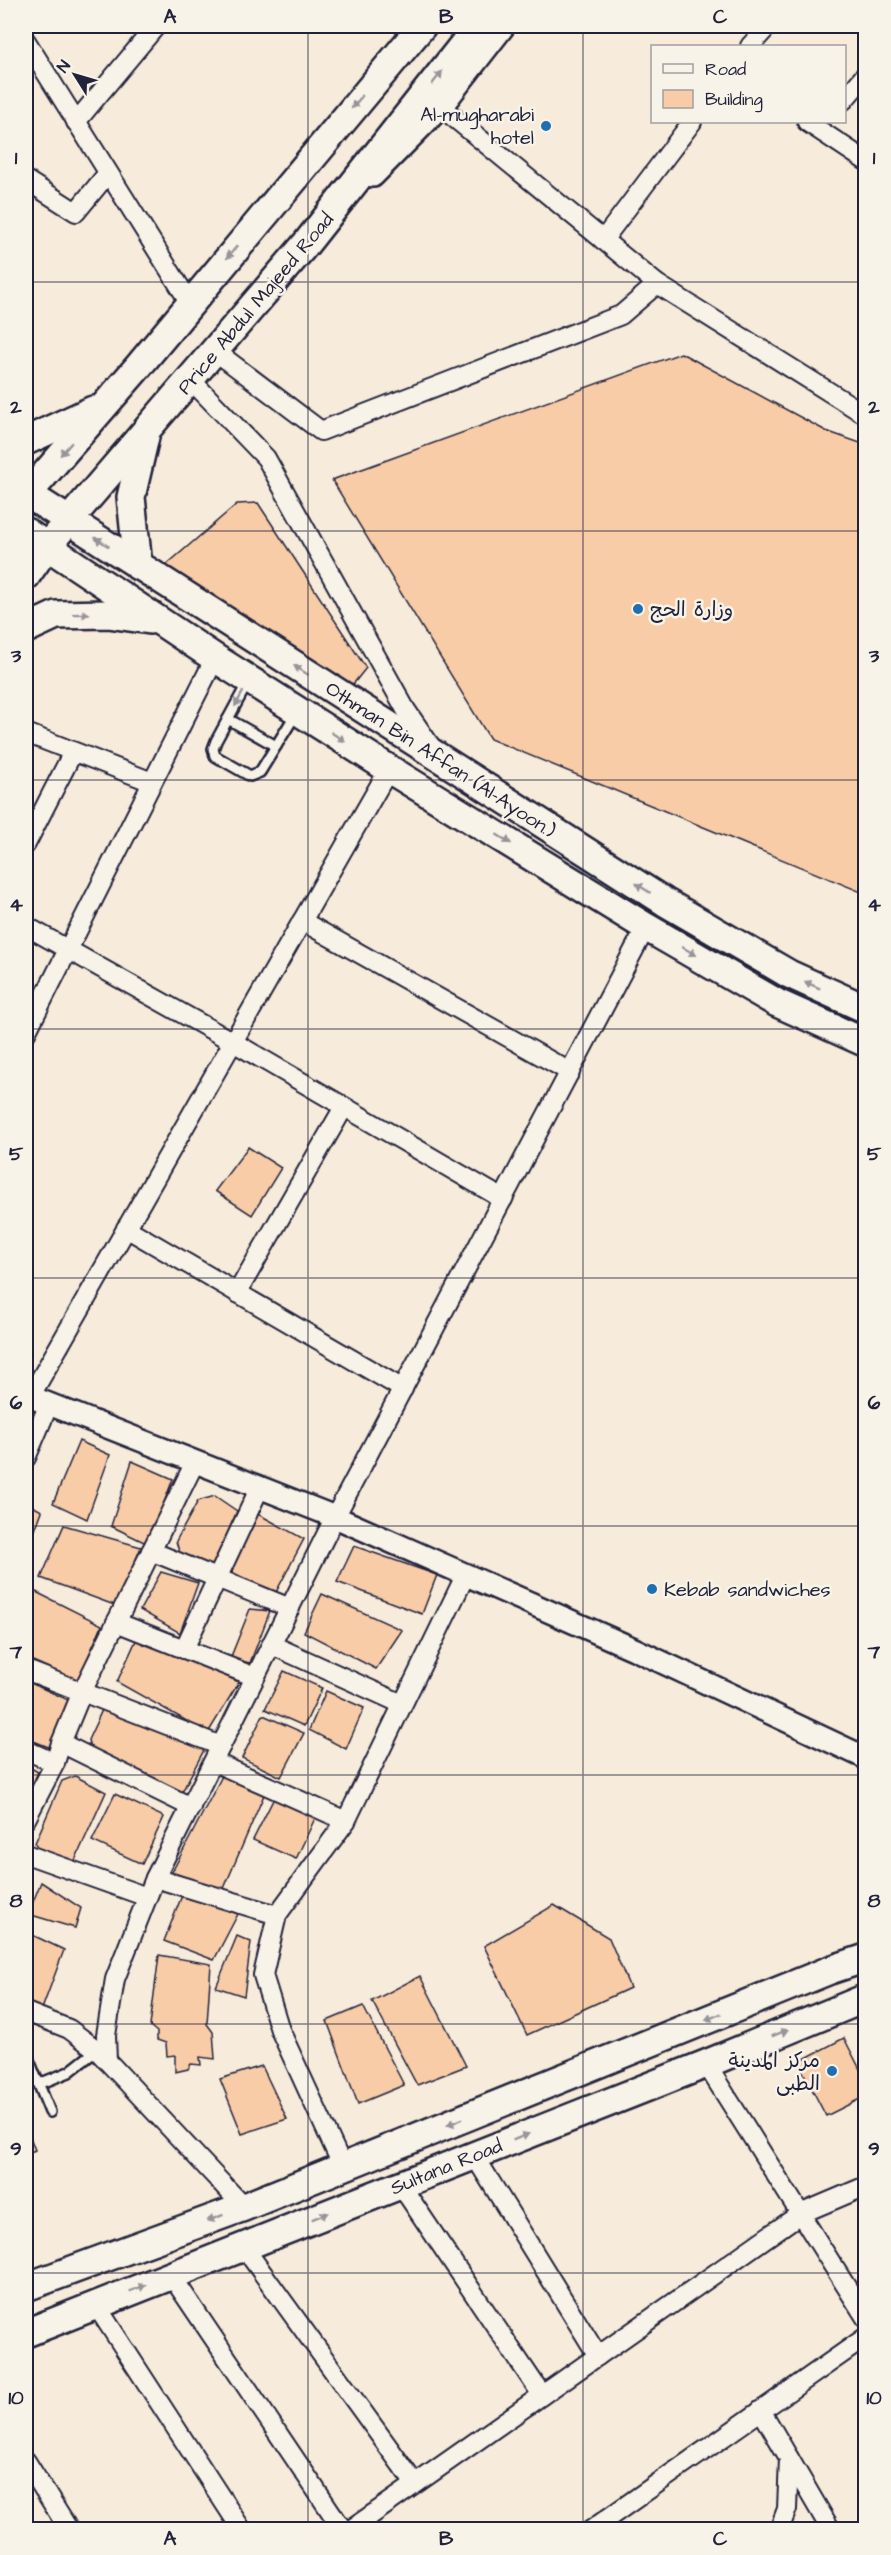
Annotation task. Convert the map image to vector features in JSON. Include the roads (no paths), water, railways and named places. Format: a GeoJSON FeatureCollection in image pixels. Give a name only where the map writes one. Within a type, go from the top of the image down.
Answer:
{"type":"FeatureCollection","features":[{"type":"Feature","properties":{"kind":"main road"},"geometry":{"type":"LineString","coordinates":[[26,494],[105,404],[422,26]]}},
{"type":"Feature","properties":{"kind":"main road","name":"Price Abdul Majeed Road"},"geometry":{"type":"LineString","coordinates":[[26,576],[36,539],[69,521],[191,380],[305,245],[478,26]]}},
{"type":"Feature","properties":{"kind":"main road"},"geometry":{"type":"LineString","coordinates":[[26,441],[105,404]]}},
{"type":"Feature","properties":{"kind":"main road"},"geometry":{"type":"LineString","coordinates":[[138,566],[130,496],[147,431]]}},
{"type":"Feature","properties":{"kind":"main road","name":"Othman Bin Affan (Al-Ayoon.)"},"geometry":{"type":"LineString","coordinates":[[26,494],[665,902],[789,974],[866,1009]]}},
{"type":"Feature","properties":{"kind":"main road","name":"Othman Bin Affan (Al-Ayoon.)"},"geometry":{"type":"LineString","coordinates":[[36,539],[214,658],[646,927],[777,1003],[866,1043]]}},
{"type":"Feature","properties":{"kind":"main road"},"geometry":{"type":"LineString","coordinates":[[26,629],[56,615],[108,614],[156,621]]}},
{"type":"Feature","properties":{"kind":"main road","name":"Sultana Road"},"geometry":{"type":"LineString","coordinates":[[26,2287],[244,2207],[830,1970],[866,1958]]}},
{"type":"Feature","properties":{"kind":"main road","name":"Sultana Road"},"geometry":{"type":"LineString","coordinates":[[26,2333],[706,2064],[866,1998]]}},
{"type":"Feature","properties":{"kind":"street"},"geometry":{"type":"LineString","coordinates":[[76,122],[156,26]]}},
{"type":"Feature","properties":{"kind":"street"},"geometry":{"type":"LineString","coordinates":[[305,245],[441,107],[504,26]]}},
{"type":"Feature","properties":{"kind":"street"},"geometry":{"type":"LineString","coordinates":[[751,45],[768,26]]}},
{"type":"Feature","properties":{"kind":"street"},"geometry":{"type":"LineString","coordinates":[[26,41],[190,303]]}},
{"type":"Feature","properties":{"kind":"street"},"geometry":{"type":"LineString","coordinates":[[846,98],[866,74]]}},
{"type":"Feature","properties":{"kind":"street"},"geometry":{"type":"LineString","coordinates":[[441,107],[657,284],[864,412]]}},
{"type":"Feature","properties":{"kind":"street"},"geometry":{"type":"LineString","coordinates":[[603,240],[691,123]]}},
{"type":"Feature","properties":{"kind":"street"},"geometry":{"type":"LineString","coordinates":[[817,124],[866,160]]}},
{"type":"Feature","properties":{"kind":"street"},"geometry":{"type":"LineString","coordinates":[[26,180],[76,212],[108,172]]}},
{"type":"Feature","properties":{"kind":"street"},"geometry":{"type":"LineString","coordinates":[[215,351],[321,431],[621,315],[657,284]]}},
{"type":"Feature","properties":{"kind":"street"},"geometry":{"type":"LineString","coordinates":[[191,380],[266,458],[406,710],[438,757]]}},
{"type":"Feature","properties":{"kind":"street"},"geometry":{"type":"LineString","coordinates":[[26,1033],[214,658]]}},
{"type":"Feature","properties":{"kind":"street"},"geometry":{"type":"LineString","coordinates":[[26,733],[152,782]]}},
{"type":"Feature","properties":{"kind":"street"},"geometry":{"type":"LineString","coordinates":[[26,844],[73,752]]}},
{"type":"Feature","properties":{"kind":"street"},"geometry":{"type":"LineString","coordinates":[[26,1458],[35,1398],[126,1228],[389,769]]}},
{"type":"Feature","properties":{"kind":"street"},"geometry":{"type":"LineString","coordinates":[[302,921],[570,1072]]}},
{"type":"Feature","properties":{"kind":"street"},"geometry":{"type":"LineString","coordinates":[[26,926],[233,1042],[503,1199]]}},
{"type":"Feature","properties":{"kind":"street"},"geometry":{"type":"LineString","coordinates":[[102,2055],[115,1978],[155,1878],[335,1517],[646,927]]}},
{"type":"Feature","properties":{"kind":"street"},"geometry":{"type":"LineString","coordinates":[[237,1293],[344,1107]]}},
{"type":"Feature","properties":{"kind":"street"},"geometry":{"type":"LineString","coordinates":[[126,1228],[403,1389]]}},
{"type":"Feature","properties":{"kind":"street"},"geometry":{"type":"LineString","coordinates":[[35,1398],[335,1517],[634,1649],[866,1758]]}},
{"type":"Feature","properties":{"kind":"street"},"geometry":{"type":"LineString","coordinates":[[26,1819],[55,1763],[60,1743],[82,1692],[195,1462]]}},
{"type":"Feature","properties":{"kind":"street"},"geometry":{"type":"LineString","coordinates":[[184,1649],[260,1487]]}},
{"type":"Feature","properties":{"kind":"street"},"geometry":{"type":"LineString","coordinates":[[151,1551],[290,1608]]}},
{"type":"Feature","properties":{"kind":"street"},"geometry":{"type":"LineString","coordinates":[[343,2167],[280,2030],[263,1975],[278,1915],[346,1821],[466,1574]]}},
{"type":"Feature","properties":{"kind":"street"},"geometry":{"type":"LineString","coordinates":[[116,1622],[255,1677]]}},
{"type":"Feature","properties":{"kind":"street"},"geometry":{"type":"LineString","coordinates":[[272,1645],[402,1704]]}},
{"type":"Feature","properties":{"kind":"street"},"geometry":{"type":"LineString","coordinates":[[26,1670],[82,1692],[217,1754],[346,1821]]}},
{"type":"Feature","properties":{"kind":"street"},"geometry":{"type":"LineString","coordinates":[[60,1743],[191,1807]]}},
{"type":"Feature","properties":{"kind":"street"},"geometry":{"type":"LineString","coordinates":[[26,1750],[55,1763]]}},
{"type":"Feature","properties":{"kind":"street"},"geometry":{"type":"LineString","coordinates":[[26,1854],[147,1897]]}},
{"type":"Feature","properties":{"kind":"street"},"geometry":{"type":"LineString","coordinates":[[155,1878],[278,1915]]}},
{"type":"Feature","properties":{"kind":"street"},"geometry":{"type":"LineString","coordinates":[[26,2012],[69,2029],[102,2055],[244,2207]]}},
{"type":"Feature","properties":{"kind":"street"},"geometry":{"type":"LineString","coordinates":[[706,2064],[866,2318]]}},
{"type":"Feature","properties":{"kind":"street"},"geometry":{"type":"LineString","coordinates":[[474,2155],[598,2356]]}},
{"type":"Feature","properties":{"kind":"street"},"geometry":{"type":"LineString","coordinates":[[400,2184],[542,2394]]}},
{"type":"Feature","properties":{"kind":"street"},"geometry":{"type":"LineString","coordinates":[[350,2529],[800,2214],[866,2186]]}},
{"type":"Feature","properties":{"kind":"street"},"geometry":{"type":"LineString","coordinates":[[243,2246],[415,2484]]}},
{"type":"Feature","properties":{"kind":"street"},"geometry":{"type":"LineString","coordinates":[[171,2275],[343,2529]]}},
{"type":"Feature","properties":{"kind":"street"},"geometry":{"type":"LineString","coordinates":[[96,2305],[242,2529]]}},
{"type":"Feature","properties":{"kind":"street"},"geometry":{"type":"LineString","coordinates":[[591,2529],[866,2337]]}},
{"type":"Feature","properties":{"kind":"street"},"geometry":{"type":"LineString","coordinates":[[761,2410],[831,2529]]}},
{"type":"Feature","properties":{"kind":"street"},"geometry":{"type":"LineString","coordinates":[[779,2529],[787,2509],[789,2458]]}},
{"type":"Feature","properties":{"kind":"street"},"geometry":{"type":"LineString","coordinates":[[26,2461],[69,2529]]}},
{"type":"Feature","properties":{"kind":"lane"},"geometry":{"type":"LineString","coordinates":[[249,680],[213,749],[215,756],[250,776],[260,772],[298,711]]}},
{"type":"Feature","properties":{"kind":"lane"},"geometry":{"type":"LineString","coordinates":[[228,719],[276,746]]}},
{"type":"Feature","properties":{"kind":"lane"},"geometry":{"type":"LineString","coordinates":[[26,2053],[50,2112]]}},
{"type":"Feature","properties":{"kind":"lane"},"geometry":{"type":"LineString","coordinates":[[39,2084],[102,2055]]}},
{"type":"Feature","properties":{"kind":"place","name":"Al-mugharabi hotel"},"geometry":{"type":"Point","coordinates":[546,126]}},
{"type":"Feature","properties":{"kind":"place","name":"وزارة الحج"},"geometry":{"type":"Point","coordinates":[638,609]}},
{"type":"Feature","properties":{"kind":"place","name":"Kebab sandwiches"},"geometry":{"type":"Point","coordinates":[652,1589]}},
{"type":"Feature","properties":{"kind":"place","name":"مرکز المدینة الطبی"},"geometry":{"type":"Point","coordinates":[832,2071]}}]}
